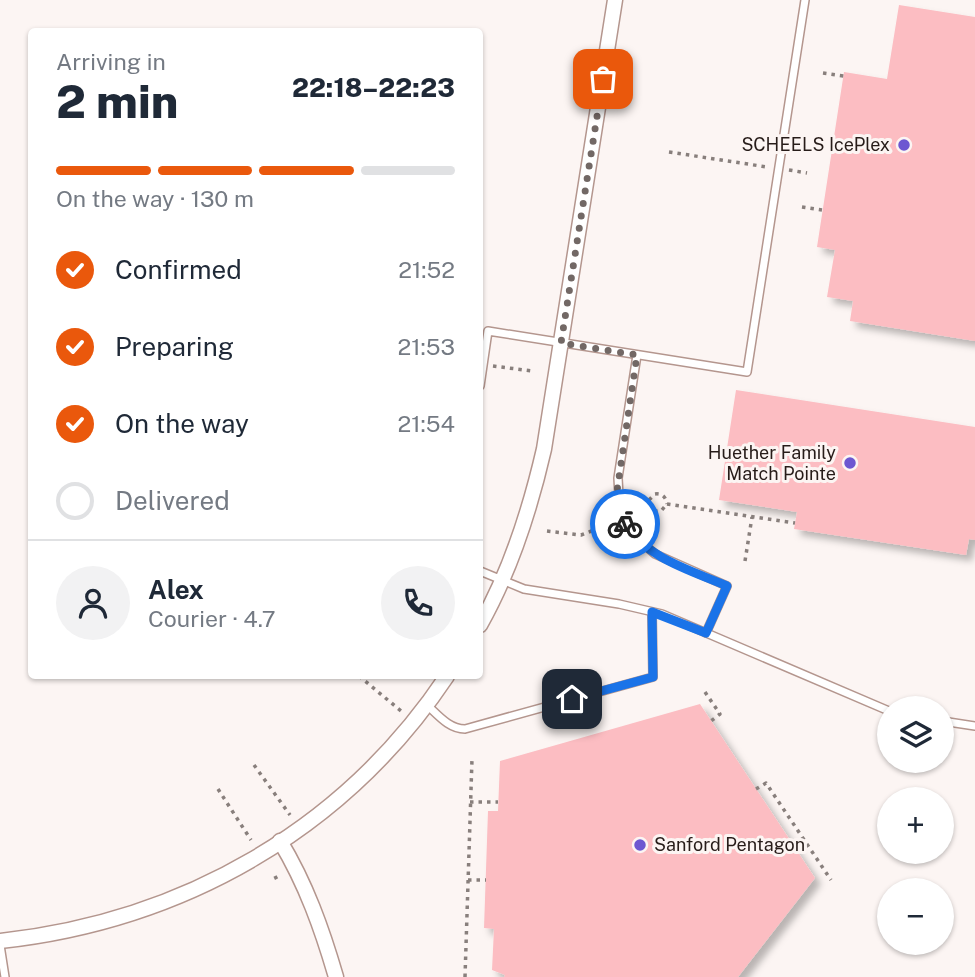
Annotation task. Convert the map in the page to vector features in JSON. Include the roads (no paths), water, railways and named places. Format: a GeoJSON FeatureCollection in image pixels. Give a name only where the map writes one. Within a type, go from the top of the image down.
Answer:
{"type":"FeatureCollection","features":[{"type":"Feature","properties":{"kind":"street"},"geometry":{"type":"LineString","coordinates":[[483,619],[502,582],[533,498],[544,449],[615,0]]}},
{"type":"Feature","properties":{"kind":"street"},"geometry":{"type":"LineString","coordinates":[[0,943],[66,931],[150,909],[260,857],[342,794],[383,756],[427,705],[445,679]]}},
{"type":"Feature","properties":{"kind":"street"},"geometry":{"type":"LineString","coordinates":[[281,841],[318,918],[336,977]]}},
{"type":"Feature","properties":{"kind":"lane"},"geometry":{"type":"LineString","coordinates":[[483,364],[488,331],[747,372],[805,0]]}},
{"type":"Feature","properties":{"kind":"lane"},"geometry":{"type":"LineString","coordinates":[[637,355],[618,478],[618,502],[622,518],[633,535],[655,554],[727,586],[706,633]]}},
{"type":"Feature","properties":{"kind":"lane"},"geometry":{"type":"LineString","coordinates":[[483,572],[524,589],[652,612],[877,705]]}},
{"type":"Feature","properties":{"kind":"lane"},"geometry":{"type":"LineString","coordinates":[[427,705],[455,728],[465,729],[653,677],[652,612]]}},
{"type":"Feature","properties":{"kind":"lane"},"geometry":{"type":"LineString","coordinates":[[954,723],[975,726]]}},
{"type":"Feature","properties":{"kind":"lane"},"geometry":{"type":"LineString","coordinates":[[0,943],[5,977]]}},
{"type":"Feature","properties":{"kind":"place","name":"SCHEELS IcePlex"},"geometry":{"type":"Point","coordinates":[904,145]}},
{"type":"Feature","properties":{"kind":"place","name":"Huether Family Match Pointe"},"geometry":{"type":"Point","coordinates":[850,463]}},
{"type":"Feature","properties":{"kind":"place","name":"Sanford Pentagon"},"geometry":{"type":"Point","coordinates":[640,845]}}]}
